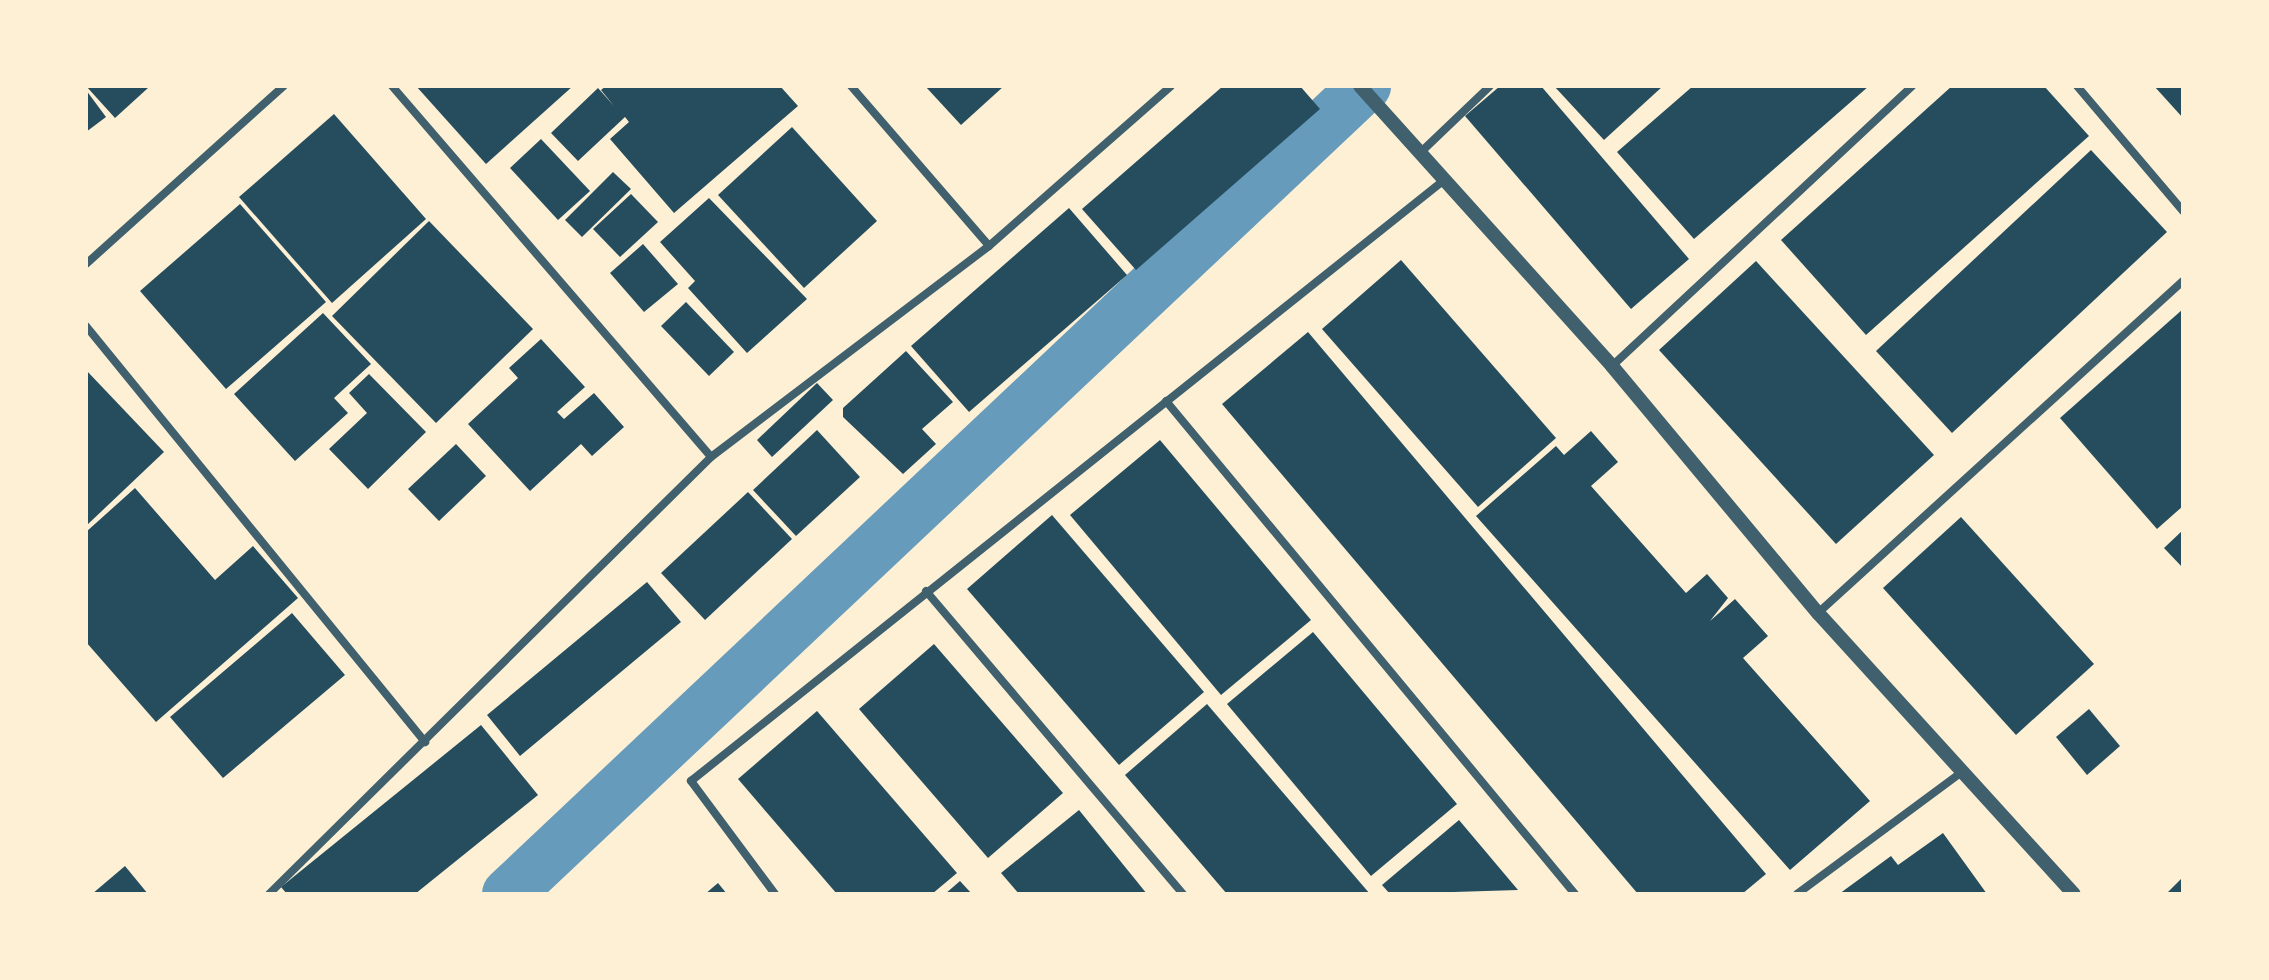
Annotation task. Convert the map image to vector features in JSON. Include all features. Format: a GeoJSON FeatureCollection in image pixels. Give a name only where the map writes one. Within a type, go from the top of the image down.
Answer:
{"type":"FeatureCollection","features":[{"type":"Feature","properties":{"kind":"street"},"geometry":{"type":"LineString","coordinates":[[86,264],[284,86]]}},
{"type":"Feature","properties":{"kind":"street"},"geometry":{"type":"LineString","coordinates":[[392,86],[711,457]]}},
{"type":"Feature","properties":{"kind":"street"},"geometry":{"type":"LineString","coordinates":[[851,86],[989,246]]}},
{"type":"Feature","properties":{"kind":"street"},"geometry":{"type":"LineString","coordinates":[[269,894],[711,457],[989,246],[1171,86]]}},
{"type":"Feature","properties":{"kind":"street"},"geometry":{"type":"LineString","coordinates":[[1360,86],[1612,366],[1818,613],[2074,894]]}},
{"type":"Feature","properties":{"kind":"street"},"geometry":{"type":"LineString","coordinates":[[1421,152],[1490,86]]}},
{"type":"Feature","properties":{"kind":"street"},"geometry":{"type":"LineString","coordinates":[[1612,366],[1912,86]]}},
{"type":"Feature","properties":{"kind":"street"},"geometry":{"type":"LineString","coordinates":[[2077,86],[2183,211]]}},
{"type":"Feature","properties":{"kind":"street"},"geometry":{"type":"LineString","coordinates":[[775,894],[691,781],[1444,180]]}},
{"type":"Feature","properties":{"kind":"street"},"geometry":{"type":"LineString","coordinates":[[1818,613],[2183,281]]}},
{"type":"Feature","properties":{"kind":"street"},"geometry":{"type":"LineString","coordinates":[[86,326],[425,742]]}},
{"type":"Feature","properties":{"kind":"street"},"geometry":{"type":"LineString","coordinates":[[1166,401],[1575,894]]}},
{"type":"Feature","properties":{"kind":"street"},"geometry":{"type":"LineString","coordinates":[[926,591],[1183,894]]}},
{"type":"Feature","properties":{"kind":"street"},"geometry":{"type":"LineString","coordinates":[[1797,894],[1963,771]]}},
{"type":"Feature","properties":{"kind":"building"},"geometry":{"type":"Polygon","coordinates":[[[86,86],[146,86],[148,88],[115,118],[86,86]]]}},
{"type":"Feature","properties":{"kind":"building"},"geometry":{"type":"Polygon","coordinates":[[[416,86],[573,86],[486,164],[416,86]]]}},
{"type":"Feature","properties":{"kind":"building"},"geometry":{"type":"Polygon","coordinates":[[[606,86],[780,86],[798,106],[674,213],[610,139],[629,122],[625,117],[578,161],[551,133],[598,88],[614,106],[601,90],[606,86]]]}},
{"type":"Feature","properties":{"kind":"building"},"geometry":{"type":"Polygon","coordinates":[[[925,86],[1004,86],[961,125],[925,86]]]}},
{"type":"Feature","properties":{"kind":"building"},"geometry":{"type":"Polygon","coordinates":[[[1223,86],[1300,86],[1320,109],[1136,270],[1082,209],[1223,86]]]}},
{"type":"Feature","properties":{"kind":"building"},"geometry":{"type":"Polygon","coordinates":[[[1500,86],[1541,86],[1689,259],[1631,309],[1465,116],[1500,86]]]}},
{"type":"Feature","properties":{"kind":"building"},"geometry":{"type":"Polygon","coordinates":[[[1554,86],[1663,86],[1604,140],[1554,86]]]}},
{"type":"Feature","properties":{"kind":"building"},"geometry":{"type":"Polygon","coordinates":[[[1693,86],[1869,86],[1694,239],[1617,152],[1693,86]]]}},
{"type":"Feature","properties":{"kind":"building"},"geometry":{"type":"Polygon","coordinates":[[[1952,86],[2044,86],[2089,136],[1866,335],[1781,240],[1952,86]]]}},
{"type":"Feature","properties":{"kind":"building"},"geometry":{"type":"Polygon","coordinates":[[[2154,86],[2183,86],[2183,118],[2154,86]]]}},
{"type":"Feature","properties":{"kind":"building"},"geometry":{"type":"Polygon","coordinates":[[[86,90],[106,117],[86,132],[86,90]]]}},
{"type":"Feature","properties":{"kind":"building"},"geometry":{"type":"Polygon","coordinates":[[[334,114],[426,219],[332,303],[239,197],[334,114]]]}},
{"type":"Feature","properties":{"kind":"building"},"geometry":{"type":"Polygon","coordinates":[[[792,127],[877,221],[804,288],[718,195],[792,127]]]}},
{"type":"Feature","properties":{"kind":"building"},"geometry":{"type":"Polygon","coordinates":[[[541,139],[590,191],[558,220],[510,168],[541,139]]]}},
{"type":"Feature","properties":{"kind":"building"},"geometry":{"type":"Polygon","coordinates":[[[2091,150],[2167,232],[1952,433],[1876,351],[2091,150]]]}},
{"type":"Feature","properties":{"kind":"building"},"geometry":{"type":"Polygon","coordinates":[[[613,172],[631,189],[582,237],[565,220],[613,172]]]}},
{"type":"Feature","properties":{"kind":"building"},"geometry":{"type":"Polygon","coordinates":[[[631,194],[658,222],[620,257],[593,229],[631,194]]]}},
{"type":"Feature","properties":{"kind":"building"},"geometry":{"type":"Polygon","coordinates":[[[709,198],[807,299],[747,353],[688,288],[695,281],[660,242],[709,198]]]}},
{"type":"Feature","properties":{"kind":"building"},"geometry":{"type":"Polygon","coordinates":[[[240,204],[326,302],[226,389],[140,291],[240,204]]]}},
{"type":"Feature","properties":{"kind":"building"},"geometry":{"type":"Polygon","coordinates":[[[1069,208],[1127,275],[969,412],[911,346],[1069,208]]]}},
{"type":"Feature","properties":{"kind":"building"},"geometry":{"type":"Polygon","coordinates":[[[429,221],[533,329],[436,423],[332,316],[429,221]]]}},
{"type":"Feature","properties":{"kind":"building"},"geometry":{"type":"Polygon","coordinates":[[[643,244],[678,284],[644,312],[610,273],[643,244]]]}},
{"type":"Feature","properties":{"kind":"building"},"geometry":{"type":"Polygon","coordinates":[[[1401,260],[1556,438],[1478,507],[1322,329],[1401,260]]]}},
{"type":"Feature","properties":{"kind":"building"},"geometry":{"type":"Polygon","coordinates":[[[1756,261],[1934,455],[1836,544],[1659,350],[1756,261]]]}},
{"type":"Feature","properties":{"kind":"building"},"geometry":{"type":"Polygon","coordinates":[[[686,302],[734,352],[709,376],[661,326],[686,302]]]}},
{"type":"Feature","properties":{"kind":"building"},"geometry":{"type":"Polygon","coordinates":[[[2183,309],[2183,506],[2157,529],[2060,418],[2183,309]]]}},
{"type":"Feature","properties":{"kind":"building"},"geometry":{"type":"Polygon","coordinates":[[[323,313],[371,364],[334,398],[348,413],[295,461],[234,394],[323,313]]]}},
{"type":"Feature","properties":{"kind":"building"},"geometry":{"type":"Polygon","coordinates":[[[1308,332],[1766,874],[1742,894],[1638,894],[1222,404],[1308,332]]]}},
{"type":"Feature","properties":{"kind":"building"},"geometry":{"type":"Polygon","coordinates":[[[541,339],[585,387],[557,412],[564,419],[594,393],[624,427],[592,456],[581,444],[530,491],[468,424],[518,378],[509,368],[541,339]]]}},
{"type":"Feature","properties":{"kind":"building"},"geometry":{"type":"Polygon","coordinates":[[[906,351],[953,402],[922,429],[936,444],[903,474],[843,417],[843,408],[906,351]]]}},
{"type":"Feature","properties":{"kind":"building"},"geometry":{"type":"Polygon","coordinates":[[[86,370],[164,452],[86,526],[86,370]]]}},
{"type":"Feature","properties":{"kind":"building"},"geometry":{"type":"Polygon","coordinates":[[[369,374],[426,432],[368,489],[329,449],[367,413],[349,393],[369,374]]]}},
{"type":"Feature","properties":{"kind":"building"},"geometry":{"type":"Polygon","coordinates":[[[817,383],[833,400],[772,457],[757,440],[817,383]]]}},
{"type":"Feature","properties":{"kind":"building"},"geometry":{"type":"Polygon","coordinates":[[[817,430],[860,477],[796,536],[753,490],[817,430]]]}},
{"type":"Feature","properties":{"kind":"building"},"geometry":{"type":"Polygon","coordinates":[[[1591,431],[1618,462],[1591,486],[1686,593],[1707,574],[1728,598],[1710,621],[1735,599],[1768,636],[1743,658],[1870,801],[1790,870],[1476,516],[1556,446],[1564,455],[1591,431]]]}},
{"type":"Feature","properties":{"kind":"building"},"geometry":{"type":"Polygon","coordinates":[[[1160,440],[1311,620],[1221,695],[1070,515],[1160,440]]]}},
{"type":"Feature","properties":{"kind":"building"},"geometry":{"type":"Polygon","coordinates":[[[456,444],[486,476],[439,521],[408,489],[456,444]]]}},
{"type":"Feature","properties":{"kind":"building"},"geometry":{"type":"Polygon","coordinates":[[[135,488],[215,580],[253,546],[298,598],[156,722],[86,642],[86,532],[135,488]]]}},
{"type":"Feature","properties":{"kind":"building"},"geometry":{"type":"Polygon","coordinates":[[[748,492],[792,539],[705,620],[661,573],[748,492]]]}},
{"type":"Feature","properties":{"kind":"building"},"geometry":{"type":"Polygon","coordinates":[[[1052,515],[1204,692],[1119,765],[967,589],[1052,515]]]}},
{"type":"Feature","properties":{"kind":"building"},"geometry":{"type":"Polygon","coordinates":[[[1961,517],[2094,664],[2016,735],[1883,588],[1961,517]]]}},
{"type":"Feature","properties":{"kind":"building"},"geometry":{"type":"Polygon","coordinates":[[[2183,530],[2183,568],[2164,548],[2183,530]]]}},
{"type":"Feature","properties":{"kind":"building"},"geometry":{"type":"Polygon","coordinates":[[[647,582],[681,622],[520,756],[487,715],[647,582]]]}},
{"type":"Feature","properties":{"kind":"building"},"geometry":{"type":"Polygon","coordinates":[[[292,613],[345,675],[223,778],[170,717],[292,613]]]}},
{"type":"Feature","properties":{"kind":"building"},"geometry":{"type":"Polygon","coordinates":[[[1313,632],[1457,804],[1371,876],[1227,704],[1313,632]]]}},
{"type":"Feature","properties":{"kind":"building"},"geometry":{"type":"Polygon","coordinates":[[[934,644],[1063,793],[988,858],[859,709],[934,644]]]}},
{"type":"Feature","properties":{"kind":"building"},"geometry":{"type":"Polygon","coordinates":[[[1207,704],[1370,894],[1227,894],[1125,775],[1207,704]]]}},
{"type":"Feature","properties":{"kind":"building"},"geometry":{"type":"Polygon","coordinates":[[[2089,709],[2120,746],[2087,775],[2056,737],[2089,709]]]}},
{"type":"Feature","properties":{"kind":"building"},"geometry":{"type":"Polygon","coordinates":[[[817,711],[957,873],[932,894],[837,894],[738,779],[817,711]]]}},
{"type":"Feature","properties":{"kind":"building"},"geometry":{"type":"Polygon","coordinates":[[[481,725],[538,795],[415,894],[287,894],[281,887],[481,725]]]}},
{"type":"Feature","properties":{"kind":"building"},"geometry":{"type":"Polygon","coordinates":[[[1079,810],[1147,894],[1019,894],[1001,873],[1079,810]]]}},
{"type":"Feature","properties":{"kind":"building"},"geometry":{"type":"Polygon","coordinates":[[[1459,820],[1518,890],[1390,894],[1382,885],[1459,820]]]}},
{"type":"Feature","properties":{"kind":"building"},"geometry":{"type":"Polygon","coordinates":[[[1943,833],[1987,894],[1839,894],[1891,856],[1898,865],[1943,833]]]}},
{"type":"Feature","properties":{"kind":"building"},"geometry":{"type":"Polygon","coordinates":[[[125,866],[148,894],[92,894],[125,866]]]}},
{"type":"Feature","properties":{"kind":"building"},"geometry":{"type":"Polygon","coordinates":[[[2183,877],[2183,894],[2166,894],[2183,877]]]}},
{"type":"Feature","properties":{"kind":"building"},"geometry":{"type":"Polygon","coordinates":[[[960,881],[972,894],[945,894],[960,881]]]}},
{"type":"Feature","properties":{"kind":"building"},"geometry":{"type":"Polygon","coordinates":[[[718,883],[727,894],[705,894],[718,883]]]}},
{"type":"Feature","properties":{"kind":"waterway"},"geometry":{"type":"LineString","coordinates":[[508,894],[1365,86]]}}]}
